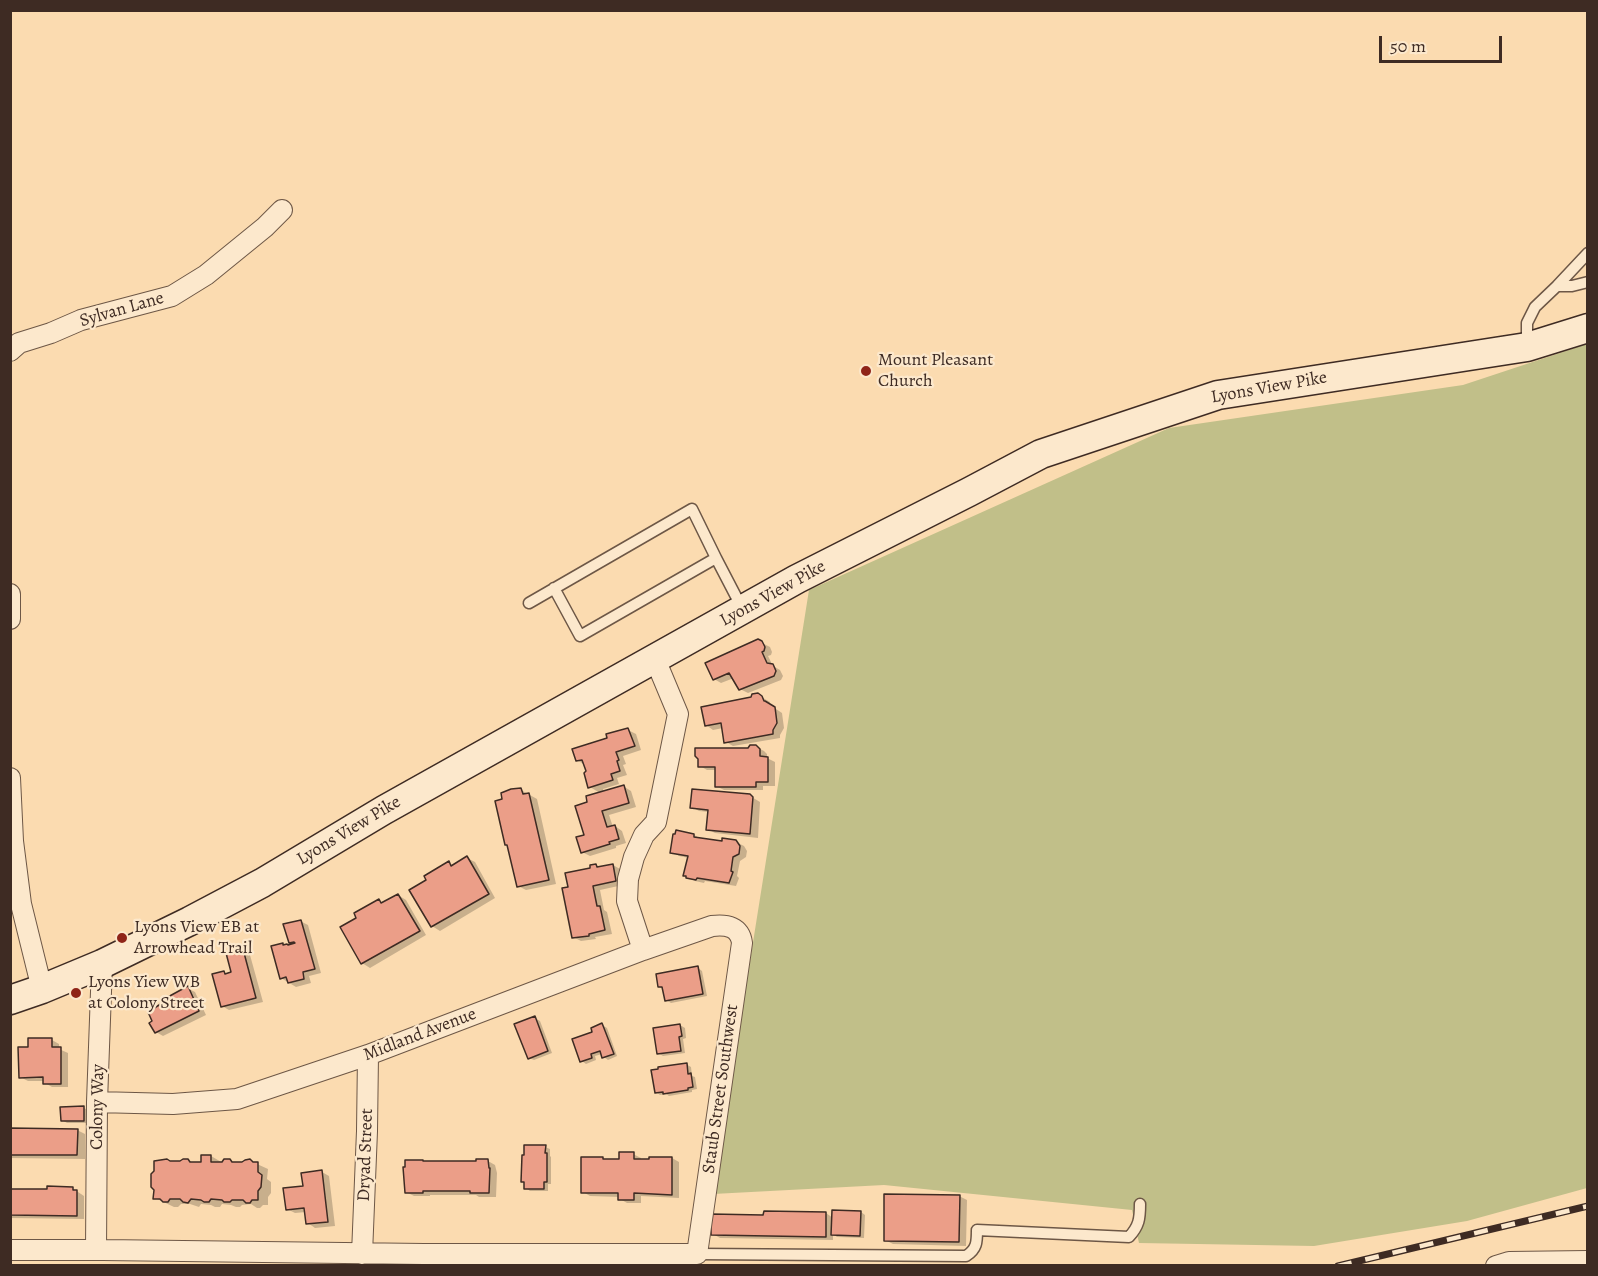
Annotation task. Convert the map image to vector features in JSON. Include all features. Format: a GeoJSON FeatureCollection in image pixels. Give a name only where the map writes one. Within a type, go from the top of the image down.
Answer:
{"type":"FeatureCollection","features":[{"type":"Feature","properties":{"kind":"street","name":"Sylvan Lane"},"geometry":{"type":"LineString","coordinates":[[10,351],[19,343],[81,320],[172,296],[206,275],[265,227],[282,210]]}},
{"type":"Feature","properties":{"kind":"street","name":"Lyons View Pike"},"geometry":{"type":"LineString","coordinates":[[10,1000],[102,964],[262,883],[384,810],[797,579],[1041,454],[1218,395],[1527,348],[1587,328]]}},
{"type":"Feature","properties":{"kind":"street"},"geometry":{"type":"LineString","coordinates":[[10,594],[10,619]]}},
{"type":"Feature","properties":{"kind":"street"},"geometry":{"type":"LineString","coordinates":[[643,950],[627,902],[628,879],[634,857],[644,835],[656,822],[678,714],[655,658]]}},
{"type":"Feature","properties":{"kind":"street"},"geometry":{"type":"LineString","coordinates":[[10,778],[13,841],[21,904],[42,989]]}},
{"type":"Feature","properties":{"kind":"street","name":"Midland Avenue"},"geometry":{"type":"LineString","coordinates":[[97,1102],[173,1104],[237,1099],[368,1055],[712,926],[724,924],[734,928]]}},
{"type":"Feature","properties":{"kind":"street","name":"Staub Street Southwest"},"geometry":{"type":"LineString","coordinates":[[697,1254],[742,943],[741,935],[734,928]]}},
{"type":"Feature","properties":{"kind":"street","name":"Colony Way"},"geometry":{"type":"LineString","coordinates":[[96,1250],[97,1102],[102,964]]}},
{"type":"Feature","properties":{"kind":"street","name":"Dryad Street"},"geometry":{"type":"LineString","coordinates":[[362,1254],[368,1055]]}},
{"type":"Feature","properties":{"kind":"street"},"geometry":{"type":"LineString","coordinates":[[10,1250],[362,1254],[697,1254]]}},
{"type":"Feature","properties":{"kind":"street"},"geometry":{"type":"LineString","coordinates":[[1496,1266],[1509,1262],[1587,1262]]}},
{"type":"Feature","properties":{"kind":"lane"},"geometry":{"type":"LineString","coordinates":[[1527,348],[1527,323],[1535,307],[1587,253]]}},
{"type":"Feature","properties":{"kind":"lane"},"geometry":{"type":"LineString","coordinates":[[1557,286],[1572,286],[1587,282]]}},
{"type":"Feature","properties":{"kind":"lane"},"geometry":{"type":"LineString","coordinates":[[529,603],[692,509],[743,610]]}},
{"type":"Feature","properties":{"kind":"lane"},"geometry":{"type":"LineString","coordinates":[[554,588],[580,636],[716,558]]}},
{"type":"Feature","properties":{"kind":"lane"},"geometry":{"type":"LineString","coordinates":[[697,1254],[966,1256],[977,1245],[977,1230],[1129,1237],[1136,1229],[1140,1218],[1140,1204]]}},
{"type":"Feature","properties":{"kind":"shaded area"},"geometry":{"type":"Polygon","coordinates":[[[1587,344],[1587,1188],[1467,1221],[1314,1246],[1139,1243],[1132,1210],[884,1185],[713,1194],[809,590],[1169,428],[1463,385],[1587,344]]]}},
{"type":"Feature","properties":{"kind":"building"},"geometry":{"type":"Polygon","coordinates":[[[758,639],[765,647],[762,652],[767,663],[773,664],[776,671],[774,676],[739,690],[729,673],[713,680],[705,663],[758,639]]]}},
{"type":"Feature","properties":{"kind":"building"},"geometry":{"type":"Polygon","coordinates":[[[758,693],[764,701],[775,707],[777,723],[773,734],[724,743],[721,723],[705,726],[701,707],[751,697],[752,694],[758,693]]]}},
{"type":"Feature","properties":{"kind":"building"},"geometry":{"type":"Polygon","coordinates":[[[628,728],[635,746],[616,752],[620,771],[611,774],[613,780],[588,788],[582,760],[576,761],[572,749],[607,738],[606,734],[628,728]]]}},
{"type":"Feature","properties":{"kind":"building"},"geometry":{"type":"Polygon","coordinates":[[[750,745],[756,745],[760,749],[760,756],[768,757],[768,782],[756,782],[756,787],[715,787],[715,767],[698,767],[695,748],[748,748],[750,745]]]}},
{"type":"Feature","properties":{"kind":"building"},"geometry":{"type":"Polygon","coordinates":[[[624,785],[629,803],[602,811],[607,827],[615,825],[619,839],[581,853],[576,837],[584,835],[575,806],[587,802],[586,796],[624,785]]]}},
{"type":"Feature","properties":{"kind":"building"},"geometry":{"type":"Polygon","coordinates":[[[521,788],[523,794],[529,793],[549,880],[517,887],[495,801],[502,799],[501,793],[521,788]]]}},
{"type":"Feature","properties":{"kind":"building"},"geometry":{"type":"Polygon","coordinates":[[[692,789],[750,794],[753,797],[750,834],[706,830],[708,810],[690,808],[692,789]]]}},
{"type":"Feature","properties":{"kind":"building"},"geometry":{"type":"Polygon","coordinates":[[[676,830],[694,834],[694,837],[722,841],[722,838],[736,840],[740,846],[739,854],[733,857],[731,871],[733,872],[729,883],[697,878],[696,880],[683,876],[688,856],[670,853],[673,834],[676,830]]]}},
{"type":"Feature","properties":{"kind":"building"},"geometry":{"type":"Polygon","coordinates":[[[467,856],[489,894],[431,927],[409,890],[426,880],[424,876],[449,861],[451,866],[467,856]]]}},
{"type":"Feature","properties":{"kind":"building"},"geometry":{"type":"Polygon","coordinates":[[[596,864],[597,867],[613,864],[616,881],[593,886],[605,930],[589,934],[589,936],[572,938],[562,888],[568,887],[565,873],[590,868],[590,865],[596,864]]]}},
{"type":"Feature","properties":{"kind":"building"},"geometry":{"type":"Polygon","coordinates":[[[398,894],[420,931],[361,964],[340,927],[356,918],[354,913],[379,899],[381,903],[398,894]]]}},
{"type":"Feature","properties":{"kind":"building"},"geometry":{"type":"Polygon","coordinates":[[[301,920],[315,969],[303,972],[304,979],[288,983],[286,977],[280,979],[271,946],[295,943],[289,943],[283,924],[301,920]]]}},
{"type":"Feature","properties":{"kind":"building"},"geometry":{"type":"Polygon","coordinates":[[[243,949],[256,998],[221,1007],[212,974],[231,972],[226,953],[243,949]]]}},
{"type":"Feature","properties":{"kind":"building"},"geometry":{"type":"Polygon","coordinates":[[[698,966],[703,994],[665,1001],[662,987],[658,987],[656,974],[698,966]]]}},
{"type":"Feature","properties":{"kind":"building"},"geometry":{"type":"Polygon","coordinates":[[[188,986],[199,1011],[155,1033],[149,1023],[152,1021],[148,1012],[167,1000],[166,998],[188,986]]]}},
{"type":"Feature","properties":{"kind":"building"},"geometry":{"type":"Polygon","coordinates":[[[535,1016],[548,1051],[528,1059],[514,1024],[535,1016]]]}},
{"type":"Feature","properties":{"kind":"building"},"geometry":{"type":"Polygon","coordinates":[[[602,1023],[614,1054],[602,1058],[600,1051],[591,1054],[592,1058],[580,1062],[572,1039],[592,1032],[591,1028],[602,1023]]]}},
{"type":"Feature","properties":{"kind":"building"},"geometry":{"type":"Polygon","coordinates":[[[680,1024],[681,1051],[657,1054],[653,1028],[680,1024]]]}},
{"type":"Feature","properties":{"kind":"building"},"geometry":{"type":"Polygon","coordinates":[[[28,1038],[52,1038],[52,1047],[61,1047],[61,1084],[43,1084],[43,1077],[19,1078],[18,1047],[28,1047],[28,1038]]]}},
{"type":"Feature","properties":{"kind":"building"},"geometry":{"type":"Polygon","coordinates":[[[687,1063],[693,1087],[663,1094],[663,1092],[655,1093],[651,1070],[687,1063]]]}},
{"type":"Feature","properties":{"kind":"building"},"geometry":{"type":"Polygon","coordinates":[[[84,1106],[84,1121],[61,1121],[60,1107],[84,1106]]]}},
{"type":"Feature","properties":{"kind":"building"},"geometry":{"type":"Polygon","coordinates":[[[10,1128],[78,1129],[77,1155],[10,1155],[10,1128]]]}},
{"type":"Feature","properties":{"kind":"building"},"geometry":{"type":"Polygon","coordinates":[[[524,1145],[546,1145],[547,1182],[544,1182],[544,1189],[524,1189],[524,1182],[521,1182],[524,1145]]]}},
{"type":"Feature","properties":{"kind":"building"},"geometry":{"type":"Polygon","coordinates":[[[619,1152],[634,1152],[634,1159],[672,1157],[672,1195],[634,1193],[634,1200],[618,1200],[618,1193],[581,1193],[581,1157],[619,1159],[619,1152]]]}},
{"type":"Feature","properties":{"kind":"building"},"geometry":{"type":"Polygon","coordinates":[[[201,1155],[211,1155],[211,1162],[230,1159],[232,1162],[242,1162],[250,1159],[258,1162],[258,1172],[262,1175],[258,1200],[246,1203],[243,1200],[224,1202],[211,1199],[209,1202],[204,1202],[191,1199],[188,1203],[180,1199],[163,1202],[160,1199],[153,1199],[151,1174],[154,1171],[154,1161],[188,1159],[190,1162],[201,1162],[201,1155]]]}},
{"type":"Feature","properties":{"kind":"building"},"geometry":{"type":"Polygon","coordinates":[[[476,1159],[488,1159],[489,1193],[423,1191],[423,1193],[405,1193],[403,1167],[405,1167],[405,1160],[476,1161],[476,1159]]]}},
{"type":"Feature","properties":{"kind":"building"},"geometry":{"type":"Polygon","coordinates":[[[322,1170],[328,1222],[306,1224],[304,1208],[286,1210],[283,1188],[303,1186],[301,1173],[322,1170]]]}},
{"type":"Feature","properties":{"kind":"building"},"geometry":{"type":"Polygon","coordinates":[[[47,1186],[73,1187],[73,1190],[77,1190],[77,1216],[10,1215],[10,1189],[47,1189],[47,1186]]]}},
{"type":"Feature","properties":{"kind":"building"},"geometry":{"type":"Polygon","coordinates":[[[884,1194],[960,1195],[959,1242],[884,1241],[884,1194]]]}},
{"type":"Feature","properties":{"kind":"building"},"geometry":{"type":"Polygon","coordinates":[[[832,1210],[861,1211],[860,1236],[831,1235],[832,1210]]]}},
{"type":"Feature","properties":{"kind":"building"},"geometry":{"type":"Polygon","coordinates":[[[764,1211],[826,1212],[826,1237],[711,1235],[711,1214],[763,1215],[764,1211]]]}},
{"type":"Feature","properties":{"kind":"railway"},"geometry":{"type":"LineString","coordinates":[[1338,1266],[1588,1206]]}},
{"type":"Feature","properties":{"kind":"place","name":"Mount Pleasant Church"},"geometry":{"type":"Point","coordinates":[866,371]}},
{"type":"Feature","properties":{"kind":"place","name":"Lyons View EB at Arrowhead Trail"},"geometry":{"type":"Point","coordinates":[122,938]}},
{"type":"Feature","properties":{"kind":"place","name":"Lyons Yiew WB at Colony Street"},"geometry":{"type":"Point","coordinates":[76,993]}}]}
